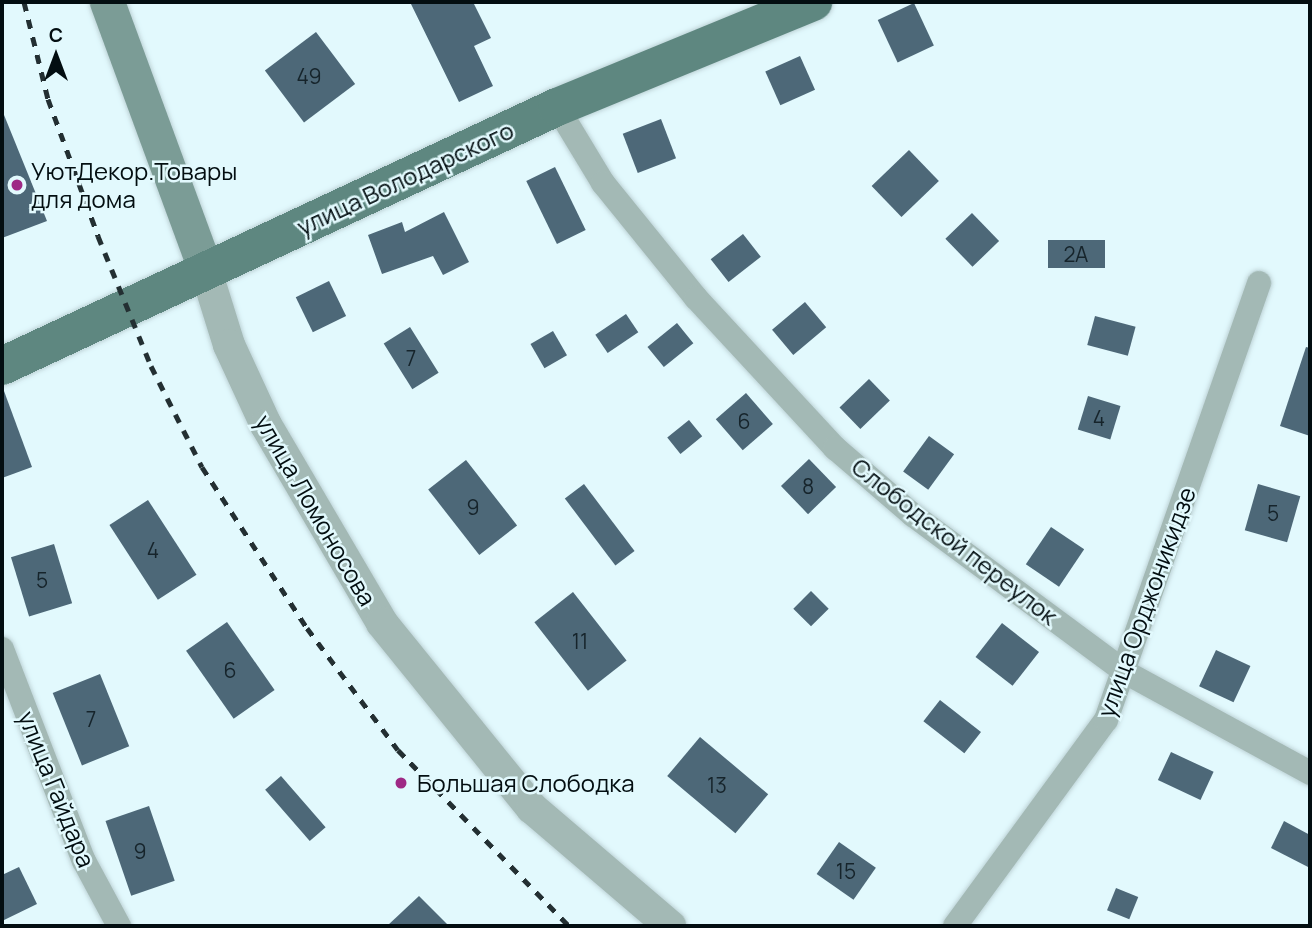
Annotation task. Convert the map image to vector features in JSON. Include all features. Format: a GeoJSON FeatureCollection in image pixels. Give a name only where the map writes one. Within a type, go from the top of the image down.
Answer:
{"type":"FeatureCollection","features":[{"type":"Feature","properties":{"kind":"main road","name":"улица Ломоносова"},"geometry":{"type":"LineString","coordinates":[[108,2],[206,271]]}},
{"type":"Feature","properties":{"kind":"main road","name":"улица Володарского"},"geometry":{"type":"LineString","coordinates":[[2,366],[557,107],[813,2]]}},
{"type":"Feature","properties":{"kind":"street","name":"Слободской переулок"},"geometry":{"type":"LineString","coordinates":[[557,107],[603,183],[696,298],[835,448],[913,515],[1125,672],[1310,773]]}},
{"type":"Feature","properties":{"kind":"street","name":"улица Ломоносова"},"geometry":{"type":"LineString","coordinates":[[206,271],[229,345],[266,425],[382,624],[532,808],[670,926]]}},
{"type":"Feature","properties":{"kind":"street","name":"улица Орджоникидзе"},"geometry":{"type":"LineString","coordinates":[[955,926],[1106,720],[1259,283]]}},
{"type":"Feature","properties":{"kind":"street","name":"улица Гайдара"},"geometry":{"type":"LineString","coordinates":[[2,649],[84,861],[118,926]]}},
{"type":"Feature","properties":{"kind":"building"},"geometry":{"type":"Polygon","coordinates":[[[410,2],[473,2],[491,38],[474,46],[493,86],[459,102],[410,2]]]}},
{"type":"Feature","properties":{"kind":"building"},"geometry":{"type":"Polygon","coordinates":[[[914,3],[934,46],[898,63],[878,20],[914,3]]]}},
{"type":"Feature","properties":{"kind":"building"},"geometry":{"type":"Polygon","coordinates":[[[316,32],[355,84],[304,122],[265,71],[316,32]]]}},
{"type":"Feature","properties":{"kind":"building"},"geometry":{"type":"Polygon","coordinates":[[[800,56],[815,90],[780,105],[765,71],[800,56]]]}},
{"type":"Feature","properties":{"kind":"building","name":"УютДекор.Товары для дома"},"geometry":{"type":"Polygon","coordinates":[[[2,110],[47,221],[2,238],[2,110]]]}},
{"type":"Feature","properties":{"kind":"building"},"geometry":{"type":"Polygon","coordinates":[[[661,119],[676,158],[638,173],[623,134],[661,119]]]}},
{"type":"Feature","properties":{"kind":"building"},"geometry":{"type":"Polygon","coordinates":[[[909,150],[939,181],[901,217],[872,186],[909,150]]]}},
{"type":"Feature","properties":{"kind":"building"},"geometry":{"type":"Polygon","coordinates":[[[555,167],[586,230],[557,244],[526,181],[555,167]]]}},
{"type":"Feature","properties":{"kind":"building"},"geometry":{"type":"Polygon","coordinates":[[[444,212],[469,262],[443,275],[433,256],[382,274],[368,235],[402,222],[405,232],[444,212]]]}},
{"type":"Feature","properties":{"kind":"building"},"geometry":{"type":"Polygon","coordinates":[[[972,213],[999,241],[972,267],[945,239],[972,213]]]}},
{"type":"Feature","properties":{"kind":"building"},"geometry":{"type":"Polygon","coordinates":[[[743,234],[761,257],[729,282],[711,259],[743,234]]]}},
{"type":"Feature","properties":{"kind":"building"},"geometry":{"type":"Polygon","coordinates":[[[1048,240],[1105,240],[1105,268],[1048,268],[1048,240]]]}},
{"type":"Feature","properties":{"kind":"building"},"geometry":{"type":"Polygon","coordinates":[[[329,281],[346,316],[313,332],[296,297],[329,281]]]}},
{"type":"Feature","properties":{"kind":"building"},"geometry":{"type":"Polygon","coordinates":[[[805,302],[826,327],[793,355],[772,330],[805,302]]]}},
{"type":"Feature","properties":{"kind":"building"},"geometry":{"type":"Polygon","coordinates":[[[626,314],[638,332],[608,353],[595,335],[626,314]]]}},
{"type":"Feature","properties":{"kind":"building"},"geometry":{"type":"Polygon","coordinates":[[[1095,316],[1136,327],[1128,356],[1087,345],[1095,316]]]}},
{"type":"Feature","properties":{"kind":"building"},"geometry":{"type":"Polygon","coordinates":[[[677,323],[693,343],[664,367],[647,347],[677,323]]]}},
{"type":"Feature","properties":{"kind":"building"},"geometry":{"type":"Polygon","coordinates":[[[410,327],[439,373],[412,389],[384,343],[410,327]]]}},
{"type":"Feature","properties":{"kind":"building"},"geometry":{"type":"Polygon","coordinates":[[[553,331],[567,355],[544,368],[530,344],[553,331]]]}},
{"type":"Feature","properties":{"kind":"building"},"geometry":{"type":"Polygon","coordinates":[[[1306,347],[1310,348],[1310,436],[1280,426],[1306,347]]]}},
{"type":"Feature","properties":{"kind":"building"},"geometry":{"type":"Polygon","coordinates":[[[869,379],[890,401],[860,429],[840,407],[869,379]]]}},
{"type":"Feature","properties":{"kind":"building"},"geometry":{"type":"Polygon","coordinates":[[[4,391],[32,467],[2,478],[2,392],[4,391]]]}},
{"type":"Feature","properties":{"kind":"building"},"geometry":{"type":"Polygon","coordinates":[[[746,393],[773,424],[743,450],[716,419],[746,393]]]}},
{"type":"Feature","properties":{"kind":"building"},"geometry":{"type":"Polygon","coordinates":[[[1088,396],[1121,406],[1110,439],[1078,429],[1088,396]]]}},
{"type":"Feature","properties":{"kind":"building"},"geometry":{"type":"Polygon","coordinates":[[[689,420],[702,436],[680,454],[667,438],[689,420]]]}},
{"type":"Feature","properties":{"kind":"building"},"geometry":{"type":"Polygon","coordinates":[[[929,436],[954,454],[928,490],[903,472],[929,436]]]}},
{"type":"Feature","properties":{"kind":"building"},"geometry":{"type":"Polygon","coordinates":[[[809,459],[836,487],[808,514],[781,486],[809,459]]]}},
{"type":"Feature","properties":{"kind":"building"},"geometry":{"type":"Polygon","coordinates":[[[466,460],[517,525],[479,555],[428,490],[466,460]]]}},
{"type":"Feature","properties":{"kind":"building"},"geometry":{"type":"Polygon","coordinates":[[[584,484],[635,551],[615,566],[565,498],[584,484]]]}},
{"type":"Feature","properties":{"kind":"building"},"geometry":{"type":"Polygon","coordinates":[[[1258,484],[1300,496],[1287,542],[1245,530],[1258,484]]]}},
{"type":"Feature","properties":{"kind":"building"},"geometry":{"type":"Polygon","coordinates":[[[148,500],[196,575],[158,600],[109,525],[148,500]]]}},
{"type":"Feature","properties":{"kind":"building"},"geometry":{"type":"Polygon","coordinates":[[[1051,527],[1084,549],[1059,587],[1026,564],[1051,527]]]}},
{"type":"Feature","properties":{"kind":"building"},"geometry":{"type":"Polygon","coordinates":[[[54,544],[72,603],[29,616],[11,557],[54,544]]]}},
{"type":"Feature","properties":{"kind":"building"},"geometry":{"type":"Polygon","coordinates":[[[811,591],[829,609],[811,626],[793,609],[811,591]]]}},
{"type":"Feature","properties":{"kind":"building"},"geometry":{"type":"Polygon","coordinates":[[[573,592],[627,661],[588,691],[534,622],[573,592]]]}},
{"type":"Feature","properties":{"kind":"building"},"geometry":{"type":"Polygon","coordinates":[[[227,622],[275,690],[234,719],[186,651],[227,622]]]}},
{"type":"Feature","properties":{"kind":"building"},"geometry":{"type":"Polygon","coordinates":[[[1002,623],[1039,652],[1013,686],[976,657],[1002,623]]]}},
{"type":"Feature","properties":{"kind":"building"},"geometry":{"type":"Polygon","coordinates":[[[1216,650],[1250,666],[1234,702],[1199,686],[1216,650]]]}},
{"type":"Feature","properties":{"kind":"building"},"geometry":{"type":"Polygon","coordinates":[[[100,674],[129,746],[82,765],[53,693],[100,674]]]}},
{"type":"Feature","properties":{"kind":"building"},"geometry":{"type":"Polygon","coordinates":[[[940,700],[981,732],[964,753],[923,721],[940,700]]]}},
{"type":"Feature","properties":{"kind":"building"},"geometry":{"type":"Polygon","coordinates":[[[700,737],[768,794],[735,833],[667,776],[700,737]]]}},
{"type":"Feature","properties":{"kind":"building"},"geometry":{"type":"Polygon","coordinates":[[[1171,752],[1214,772],[1200,800],[1158,780],[1171,752]]]}},
{"type":"Feature","properties":{"kind":"building"},"geometry":{"type":"Polygon","coordinates":[[[281,776],[326,827],[310,841],[265,790],[281,776]]]}},
{"type":"Feature","properties":{"kind":"building"},"geometry":{"type":"Polygon","coordinates":[[[149,806],[175,881],[131,896],[106,821],[149,806]]]}},
{"type":"Feature","properties":{"kind":"building"},"geometry":{"type":"Polygon","coordinates":[[[1284,821],[1310,835],[1310,868],[1271,848],[1284,821]]]}},
{"type":"Feature","properties":{"kind":"building"},"geometry":{"type":"Polygon","coordinates":[[[839,842],[876,868],[853,900],[817,874],[839,842]]]}},
{"type":"Feature","properties":{"kind":"building"},"geometry":{"type":"Polygon","coordinates":[[[19,867],[37,904],[2,921],[2,875],[19,867]]]}},
{"type":"Feature","properties":{"kind":"building"},"geometry":{"type":"Polygon","coordinates":[[[1116,888],[1138,897],[1129,919],[1107,910],[1116,888]]]}},
{"type":"Feature","properties":{"kind":"building"},"geometry":{"type":"Polygon","coordinates":[[[419,896],[449,926],[387,926],[419,896]]]}},
{"type":"Feature","properties":{"kind":"railway"},"geometry":{"type":"LineString","coordinates":[[24,2],[48,99],[98,236],[151,366],[202,467],[307,628],[398,750],[569,926]]}},
{"type":"Feature","properties":{"kind":"place","name":"УютДекор.Товары для дома"},"geometry":{"type":"Point","coordinates":[17,185]}},
{"type":"Feature","properties":{"kind":"place","name":"Большая Слободка"},"geometry":{"type":"Point","coordinates":[401,783]}}]}
